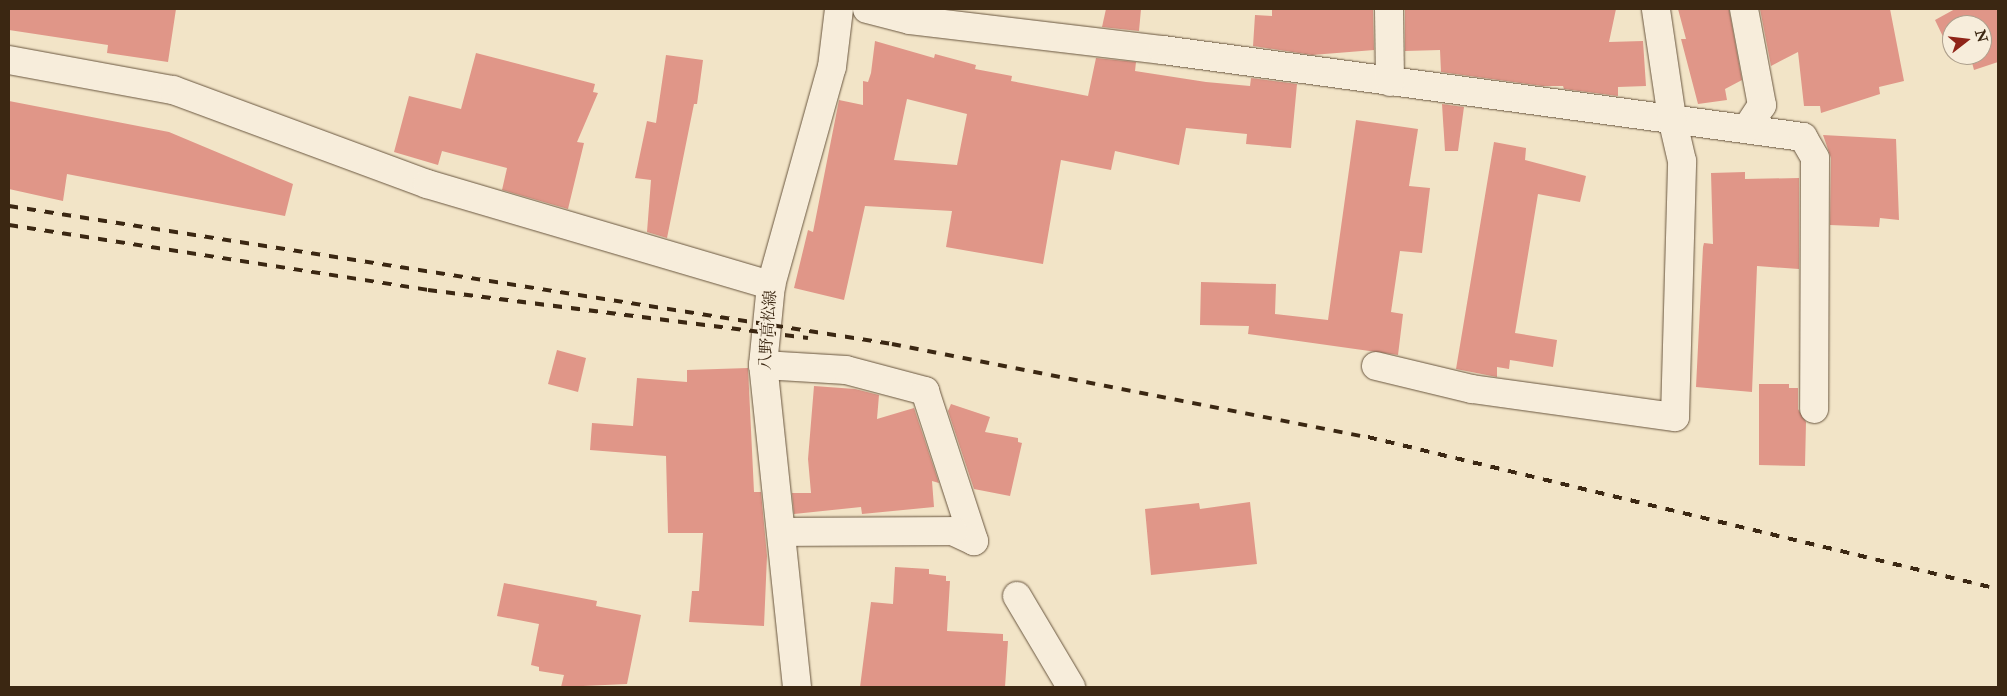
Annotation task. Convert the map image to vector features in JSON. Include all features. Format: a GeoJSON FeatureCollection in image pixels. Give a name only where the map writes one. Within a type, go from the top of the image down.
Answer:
{"type":"FeatureCollection","features":[{"type":"Feature","properties":{"kind":"street","name":"八野高松線"},"geometry":{"type":"LineString","coordinates":[[798,687],[763,365],[771,284],[832,67],[839,9]]}},
{"type":"Feature","properties":{"kind":"street"},"geometry":{"type":"LineString","coordinates":[[867,9],[910,20],[1163,50],[1803,137],[1814,158],[1814,409]]}},
{"type":"Feature","properties":{"kind":"street"},"geometry":{"type":"LineString","coordinates":[[1389,9],[1390,82]]}},
{"type":"Feature","properties":{"kind":"street"},"geometry":{"type":"LineString","coordinates":[[1376,366],[1472,389],[1675,417],[1682,161],[1672,118],[1656,9]]}},
{"type":"Feature","properties":{"kind":"street"},"geometry":{"type":"LineString","coordinates":[[1744,9],[1762,105],[1747,128]]}},
{"type":"Feature","properties":{"kind":"street"},"geometry":{"type":"LineString","coordinates":[[9,60],[173,90],[427,184],[771,284]]}},
{"type":"Feature","properties":{"kind":"street"},"geometry":{"type":"LineString","coordinates":[[763,365],[846,370],[925,391],[974,541],[953,531],[782,532]]}},
{"type":"Feature","properties":{"kind":"street"},"geometry":{"type":"LineString","coordinates":[[1016,596],[1071,687]]}},
{"type":"Feature","properties":{"kind":"building"},"geometry":{"type":"Polygon","coordinates":[[[9,9],[176,9],[168,62],[107,53],[108,45],[9,30],[9,9]]]}},
{"type":"Feature","properties":{"kind":"building"},"geometry":{"type":"Polygon","coordinates":[[[1106,9],[1141,9],[1139,31],[1102,27],[1106,9]]]}},
{"type":"Feature","properties":{"kind":"building"},"geometry":{"type":"Polygon","coordinates":[[[1272,9],[1373,9],[1374,50],[1312,55],[1253,46],[1255,15],[1272,16],[1272,9]]]}},
{"type":"Feature","properties":{"kind":"building"},"geometry":{"type":"Polygon","coordinates":[[[1405,9],[1616,9],[1609,42],[1643,41],[1646,86],[1618,87],[1618,96],[1564,89],[1563,86],[1543,86],[1441,72],[1440,50],[1405,51],[1405,9]]]}},
{"type":"Feature","properties":{"kind":"building"},"geometry":{"type":"Polygon","coordinates":[[[1678,9],[1729,9],[1742,80],[1725,89],[1727,100],[1698,104],[1681,39],[1686,39],[1678,9]]]}},
{"type":"Feature","properties":{"kind":"building"},"geometry":{"type":"Polygon","coordinates":[[[1760,9],[1890,9],[1904,81],[1879,87],[1880,94],[1821,113],[1820,106],[1804,106],[1798,52],[1771,66],[1760,9]]]}},
{"type":"Feature","properties":{"kind":"building"},"geometry":{"type":"Polygon","coordinates":[[[1955,9],[1998,9],[1998,62],[1992,64],[1992,15],[1944,15],[1955,9]]]}},
{"type":"Feature","properties":{"kind":"building"},"geometry":{"type":"Polygon","coordinates":[[[1942,16],[1942,35],[1935,20],[1942,16]]]}},
{"type":"Feature","properties":{"kind":"building"},"geometry":{"type":"Polygon","coordinates":[[[875,41],[934,58],[935,54],[976,65],[975,69],[1012,76],[1011,81],[1088,96],[1096,58],[1136,62],[1135,71],[1206,82],[1250,86],[1251,78],[1297,84],[1291,148],[1246,144],[1247,134],[1186,128],[1179,165],[1115,151],[1111,170],[1061,160],[1043,264],[946,247],[952,211],[865,206],[844,300],[794,288],[808,230],[813,232],[839,100],[863,105],[863,81],[868,82],[875,41]],[[907,99],[894,160],[957,165],[967,114],[907,99]]]}},
{"type":"Feature","properties":{"kind":"building"},"geometry":{"type":"Polygon","coordinates":[[[476,53],[595,84],[593,92],[598,93],[577,142],[584,143],[568,209],[502,190],[507,168],[442,151],[438,165],[394,152],[409,96],[461,109],[476,53]]]}},
{"type":"Feature","properties":{"kind":"building"},"geometry":{"type":"Polygon","coordinates":[[[666,55],[703,60],[697,104],[694,104],[667,238],[647,232],[651,180],[635,178],[647,121],[656,123],[666,55]]]}},
{"type":"Feature","properties":{"kind":"building"},"geometry":{"type":"Polygon","coordinates":[[[1973,65],[1989,65],[1974,70],[1973,65]]]}},
{"type":"Feature","properties":{"kind":"building"},"geometry":{"type":"Polygon","coordinates":[[[9,101],[169,132],[293,184],[285,216],[67,174],[63,201],[9,189],[9,101]]]}},
{"type":"Feature","properties":{"kind":"building"},"geometry":{"type":"Polygon","coordinates":[[[1442,104],[1464,107],[1458,151],[1445,151],[1442,104]]]}},
{"type":"Feature","properties":{"kind":"building"},"geometry":{"type":"Polygon","coordinates":[[[1356,120],[1418,129],[1409,186],[1430,188],[1422,253],[1400,251],[1391,312],[1403,314],[1398,355],[1248,334],[1249,326],[1200,325],[1201,282],[1276,284],[1275,314],[1328,320],[1356,120]]]}},
{"type":"Feature","properties":{"kind":"building"},"geometry":{"type":"Polygon","coordinates":[[[1823,135],[1896,139],[1899,220],[1880,218],[1879,227],[1830,225],[1831,158],[1823,135]]]}},
{"type":"Feature","properties":{"kind":"building"},"geometry":{"type":"Polygon","coordinates":[[[1494,142],[1526,148],[1525,160],[1586,176],[1580,202],[1538,194],[1515,333],[1557,340],[1553,367],[1510,360],[1509,369],[1497,367],[1497,377],[1456,369],[1494,142]]]}},
{"type":"Feature","properties":{"kind":"building"},"geometry":{"type":"Polygon","coordinates":[[[1745,172],[1745,179],[1799,178],[1799,269],[1757,266],[1752,392],[1696,387],[1703,247],[1704,243],[1713,244],[1711,173],[1745,172]]]}},
{"type":"Feature","properties":{"kind":"building"},"geometry":{"type":"Polygon","coordinates":[[[557,350],[586,358],[578,392],[548,384],[557,350]]]}},
{"type":"Feature","properties":{"kind":"building"},"geometry":{"type":"Polygon","coordinates":[[[748,368],[754,492],[761,492],[767,556],[764,626],[689,622],[692,591],[699,591],[703,533],[668,533],[666,456],[590,450],[592,423],[633,426],[637,378],[687,382],[687,370],[748,368]]]}},
{"type":"Feature","properties":{"kind":"building"},"geometry":{"type":"Polygon","coordinates":[[[1759,384],[1789,384],[1789,388],[1798,388],[1798,409],[1806,422],[1805,466],[1759,465],[1759,384]]]}},
{"type":"Feature","properties":{"kind":"building"},"geometry":{"type":"Polygon","coordinates":[[[814,386],[855,389],[879,395],[877,419],[914,408],[939,483],[932,481],[934,507],[862,514],[861,507],[794,514],[792,493],[811,493],[808,459],[814,386]]]}},
{"type":"Feature","properties":{"kind":"building"},"geometry":{"type":"Polygon","coordinates":[[[951,404],[990,417],[985,432],[1018,438],[1018,442],[1022,443],[1010,496],[974,489],[948,411],[951,404]]]}},
{"type":"Feature","properties":{"kind":"building"},"geometry":{"type":"Polygon","coordinates":[[[1250,502],[1257,564],[1151,575],[1145,509],[1199,503],[1200,509],[1250,502]]]}},
{"type":"Feature","properties":{"kind":"building"},"geometry":{"type":"Polygon","coordinates":[[[895,567],[929,569],[929,574],[946,576],[946,581],[950,581],[947,631],[1003,634],[1003,641],[1008,641],[1005,687],[860,687],[871,602],[893,604],[895,567]]]}},
{"type":"Feature","properties":{"kind":"building"},"geometry":{"type":"Polygon","coordinates":[[[504,583],[597,601],[596,606],[641,615],[627,684],[561,687],[564,675],[539,671],[539,667],[531,665],[539,624],[497,616],[504,583]]]}},
{"type":"Feature","properties":{"kind":"railway"},"geometry":{"type":"LineString","coordinates":[[9,206],[892,344],[1368,437],[1998,589]]}},
{"type":"Feature","properties":{"kind":"railway"},"geometry":{"type":"LineString","coordinates":[[9,225],[428,290],[808,338]]}}]}
